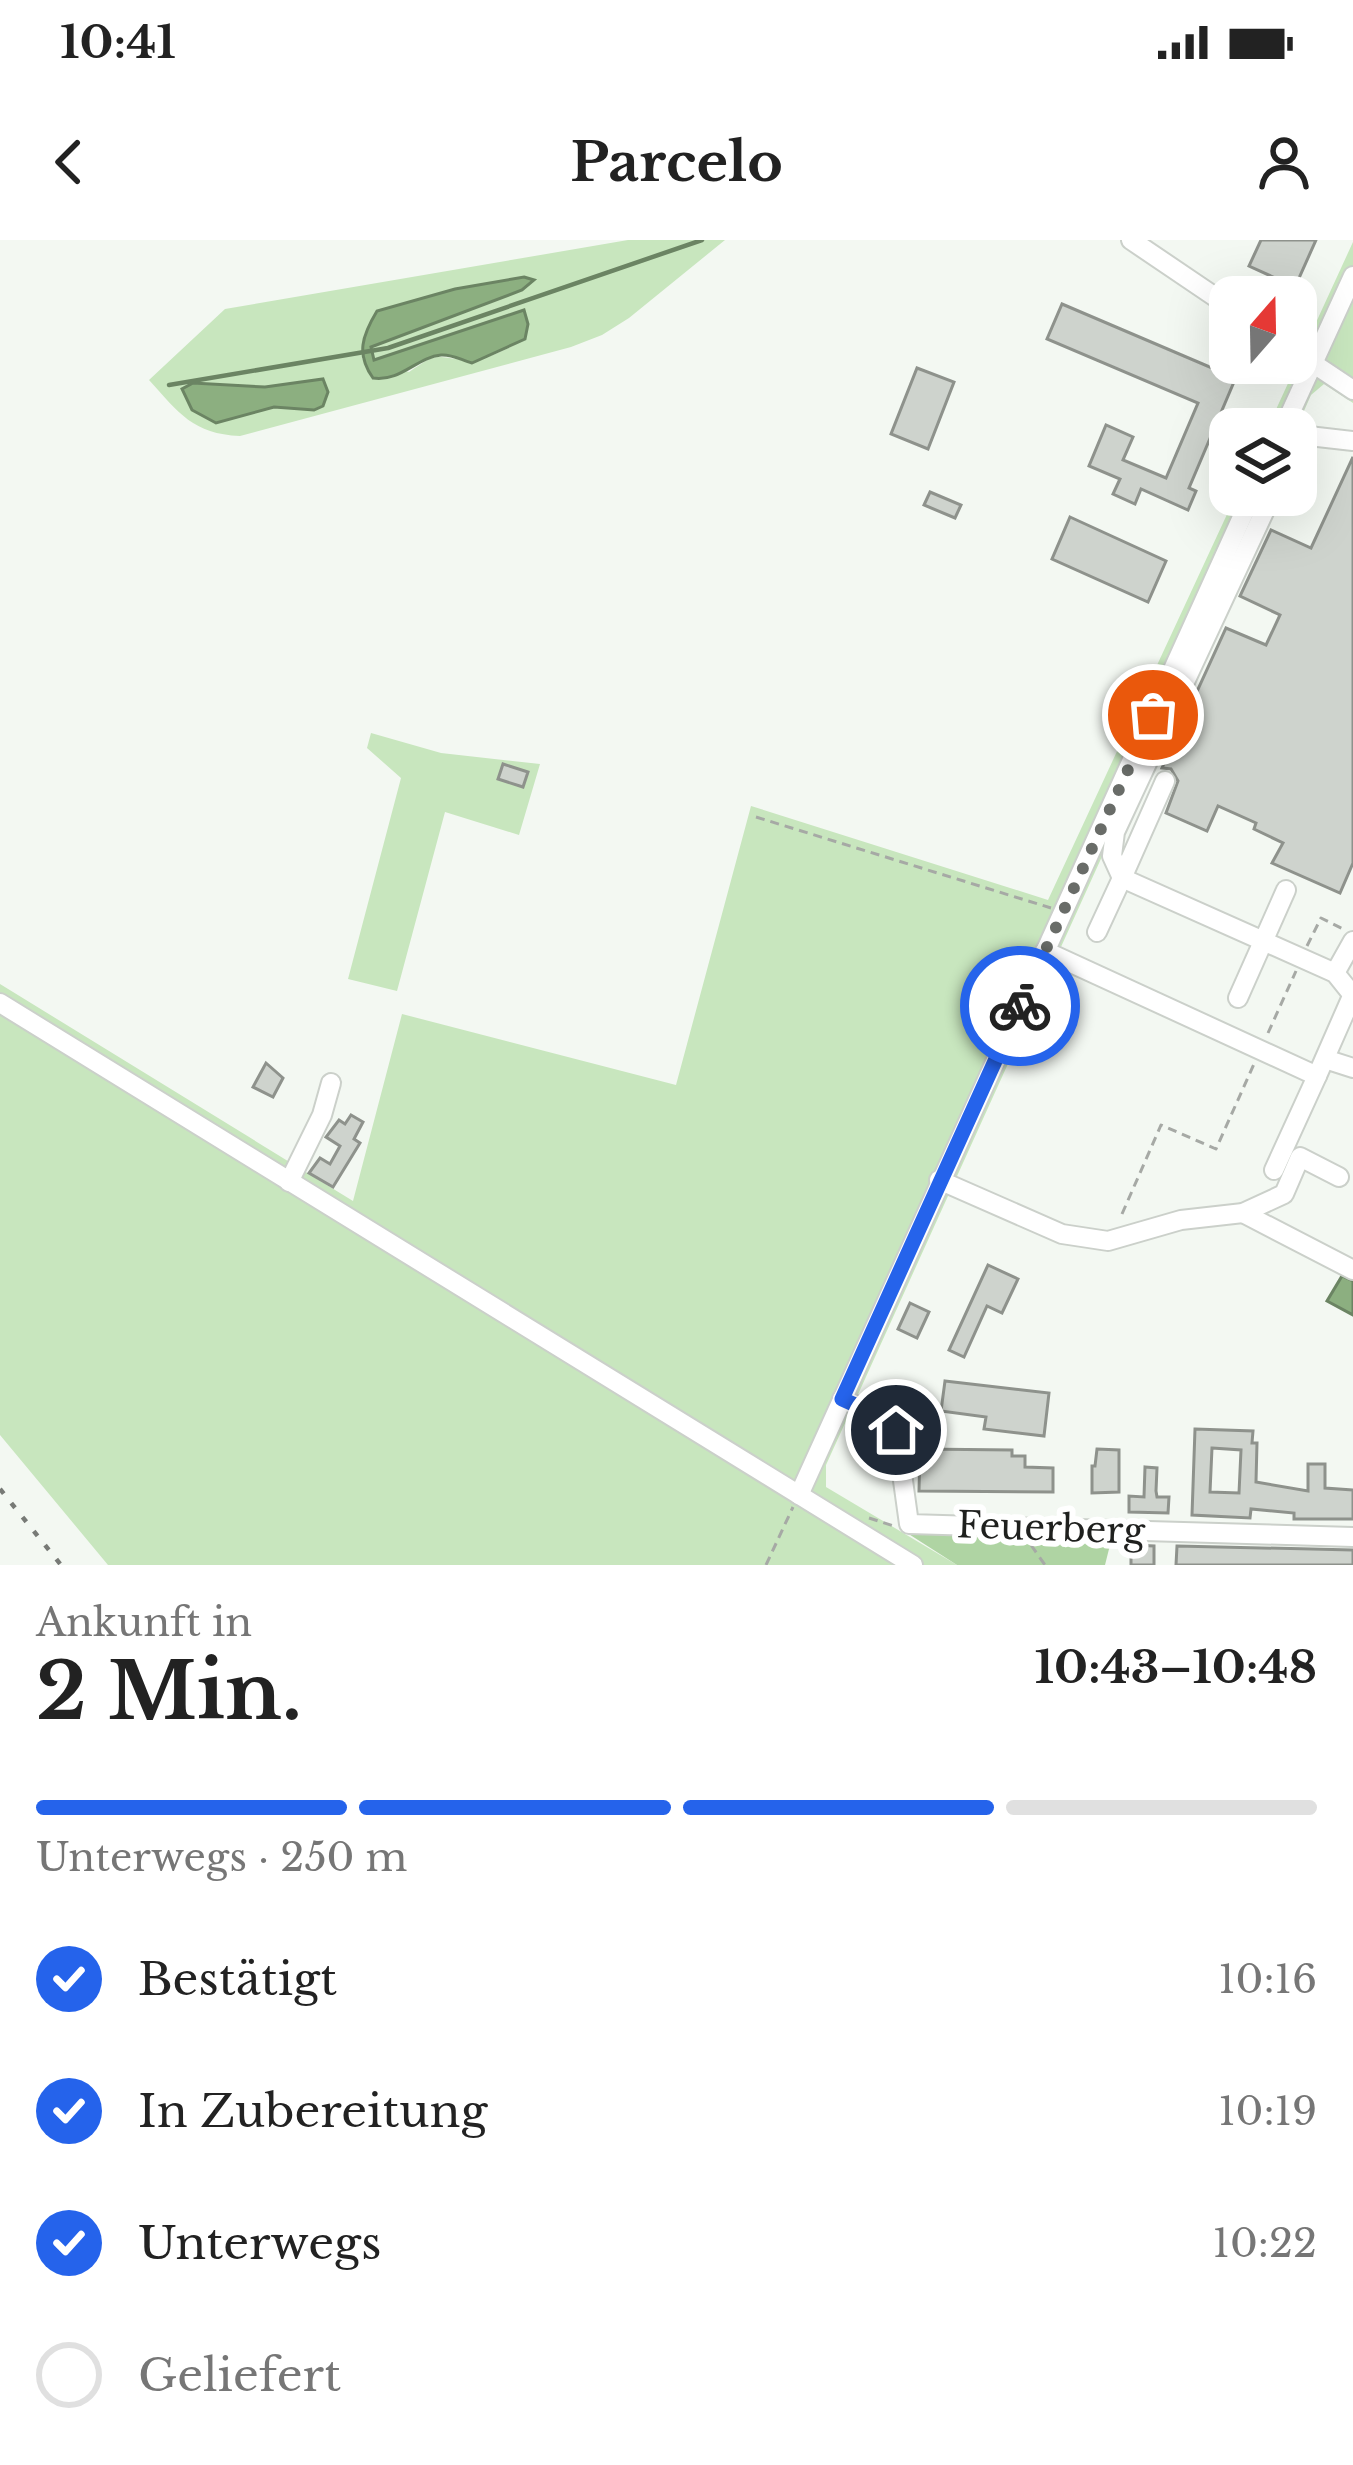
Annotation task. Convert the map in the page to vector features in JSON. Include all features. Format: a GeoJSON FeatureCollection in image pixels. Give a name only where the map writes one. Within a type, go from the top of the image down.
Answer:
{"type":"FeatureCollection","features":[{"type":"Feature","properties":{"kind":"street"},"geometry":{"type":"LineString","coordinates":[[1131,240],[1209,293]]}},
{"type":"Feature","properties":{"kind":"street"},"geometry":{"type":"LineString","coordinates":[[1317,338],[1353,276]]}},
{"type":"Feature","properties":{"kind":"street"},"geometry":{"type":"LineString","coordinates":[[1317,366],[1353,390]]}},
{"type":"Feature","properties":{"kind":"street"},"geometry":{"type":"LineString","coordinates":[[1317,437],[1353,441]]}},
{"type":"Feature","properties":{"kind":"street"},"geometry":{"type":"LineString","coordinates":[[799,1495],[1243,516]]}},
{"type":"Feature","properties":{"kind":"street"},"geometry":{"type":"LineString","coordinates":[[1262,516],[1115,832],[1112,856],[1122,878],[1335,973],[1352,993],[1274,1170]]}},
{"type":"Feature","properties":{"kind":"street"},"geometry":{"type":"LineString","coordinates":[[1097,932],[1165,781]]}},
{"type":"Feature","properties":{"kind":"street"},"geometry":{"type":"LineString","coordinates":[[1238,998],[1286,890]]}},
{"type":"Feature","properties":{"kind":"street"},"geometry":{"type":"LineString","coordinates":[[1335,973],[1353,937]]}},
{"type":"Feature","properties":{"kind":"street"},"geometry":{"type":"LineString","coordinates":[[1045,951],[1260,1049],[1321,1067],[1353,1068]]}},
{"type":"Feature","properties":{"kind":"street"},"geometry":{"type":"LineString","coordinates":[[0,1004],[913,1565]]}},
{"type":"Feature","properties":{"kind":"street"},"geometry":{"type":"LineString","coordinates":[[290,1182],[322,1115],[331,1083]]}},
{"type":"Feature","properties":{"kind":"street"},"geometry":{"type":"LineString","coordinates":[[940,1180],[1062,1234],[1108,1241],[1181,1220],[1243,1213],[1284,1194],[1300,1157],[1339,1177]]}},
{"type":"Feature","properties":{"kind":"street"},"geometry":{"type":"LineString","coordinates":[[1243,1213],[1353,1270]]}},
{"type":"Feature","properties":{"kind":"street","name":"Feuerberg"},"geometry":{"type":"LineString","coordinates":[[842,1399],[882,1417],[896,1430],[908,1524],[1353,1537]]}},
{"type":"Feature","properties":{"kind":"path"},"geometry":{"type":"LineString","coordinates":[[756,817],[1064,912]]}},
{"type":"Feature","properties":{"kind":"path"},"geometry":{"type":"LineString","coordinates":[[1122,1214],[1161,1125],[1216,1149],[1321,918],[1353,937]]}},
{"type":"Feature","properties":{"kind":"path"},"geometry":{"type":"LineString","coordinates":[[766,1565],[799,1495]]}},
{"type":"Feature","properties":{"kind":"path"},"geometry":{"type":"LineString","coordinates":[[1022,1527],[1045,1565]]}},
{"type":"Feature","properties":{"kind":"shaded area"},"geometry":{"type":"Polygon","coordinates":[[[628,240],[725,240],[602,335],[240,436],[198,426],[149,380],[225,309],[628,240]],[[533,280],[378,311],[365,333],[362,359],[409,372],[434,358],[469,361],[503,351],[525,339],[374,360],[371,347],[522,290],[533,280]],[[323,380],[265,387],[193,383],[192,410],[217,423],[274,407],[314,410],[323,406],[327,392],[323,380]]]}},
{"type":"Feature","properties":{"kind":"shaded area"},"geometry":{"type":"Polygon","coordinates":[[[1353,242],[1353,403],[1324,384],[1305,408],[1277,408],[1288,384],[1317,384],[1317,320],[1353,242]]]}},
{"type":"Feature","properties":{"kind":"shaded area"},"geometry":{"type":"Polygon","coordinates":[[[524,277],[534,280],[522,290],[371,347],[374,360],[524,310],[525,339],[472,363],[441,355],[392,376],[373,378],[364,361],[363,345],[377,311],[455,289],[524,277]]]}},
{"type":"Feature","properties":{"kind":"shaded area"},"geometry":{"type":"Polygon","coordinates":[[[323,379],[328,392],[323,406],[314,410],[274,407],[216,423],[192,410],[182,389],[193,383],[265,387],[323,379]]]}},
{"type":"Feature","properties":{"kind":"shaded area"},"geometry":{"type":"Polygon","coordinates":[[[1226,516],[1256,516],[826,1465],[826,1487],[957,1565],[108,1565],[0,1435],[0,984],[353,1201],[402,1014],[676,1085],[751,806],[1048,900],[1226,516]]]}},
{"type":"Feature","properties":{"kind":"shaded area"},"geometry":{"type":"Polygon","coordinates":[[[371,733],[441,753],[540,764],[519,835],[445,812],[397,991],[348,979],[401,778],[367,748],[371,733]]]}},
{"type":"Feature","properties":{"kind":"shaded area"},"geometry":{"type":"Polygon","coordinates":[[[1342,1276],[1353,1281],[1353,1315],[1327,1301],[1342,1276]]]}},
{"type":"Feature","properties":{"kind":"shaded area"},"geometry":{"type":"Polygon","coordinates":[[[904,1531],[1112,1537],[1105,1565],[957,1565],[904,1531]]]}},
{"type":"Feature","properties":{"kind":"building"},"geometry":{"type":"Polygon","coordinates":[[[1261,240],[1316,240],[1300,276],[1271,276],[1249,266],[1261,240]]]}},
{"type":"Feature","properties":{"kind":"building"},"geometry":{"type":"Polygon","coordinates":[[[1062,304],[1209,367],[1209,384],[1233,384],[1223,408],[1209,408],[1209,441],[1189,488],[1196,491],[1188,510],[1141,489],[1135,504],[1113,494],[1120,479],[1089,466],[1106,425],[1133,437],[1123,460],[1166,478],[1198,403],[1047,339],[1062,304]]]}},
{"type":"Feature","properties":{"kind":"building"},"geometry":{"type":"Polygon","coordinates":[[[917,368],[954,382],[928,449],[891,434],[917,368]]]}},
{"type":"Feature","properties":{"kind":"building"},"geometry":{"type":"Polygon","coordinates":[[[1353,457],[1353,863],[1340,893],[1272,863],[1283,843],[1254,829],[1256,823],[1218,806],[1207,831],[1166,813],[1178,781],[1171,769],[1162,768],[1226,628],[1266,645],[1280,615],[1240,596],[1271,530],[1311,548],[1353,457]]]}},
{"type":"Feature","properties":{"kind":"building"},"geometry":{"type":"Polygon","coordinates":[[[930,492],[961,505],[955,518],[924,505],[930,492]]]}},
{"type":"Feature","properties":{"kind":"building"},"geometry":{"type":"Polygon","coordinates":[[[1070,517],[1166,561],[1148,602],[1052,559],[1070,517]]]}},
{"type":"Feature","properties":{"kind":"building"},"geometry":{"type":"Polygon","coordinates":[[[503,764],[528,772],[523,787],[498,779],[503,764]]]}},
{"type":"Feature","properties":{"kind":"building"},"geometry":{"type":"Polygon","coordinates":[[[266,1063],[283,1078],[273,1097],[253,1087],[266,1063]]]}},
{"type":"Feature","properties":{"kind":"building"},"geometry":{"type":"Polygon","coordinates":[[[351,1115],[363,1122],[354,1139],[360,1143],[333,1187],[309,1173],[320,1158],[330,1164],[340,1146],[326,1137],[339,1120],[345,1124],[351,1115]]]}},
{"type":"Feature","properties":{"kind":"building"},"geometry":{"type":"Polygon","coordinates":[[[988,1265],[1018,1279],[1002,1313],[987,1306],[964,1357],[949,1350],[988,1265]]]}},
{"type":"Feature","properties":{"kind":"building"},"geometry":{"type":"Polygon","coordinates":[[[910,1303],[929,1312],[917,1338],[898,1329],[910,1303]]]}},
{"type":"Feature","properties":{"kind":"building"},"geometry":{"type":"Polygon","coordinates":[[[945,1381],[1049,1393],[1044,1436],[984,1429],[986,1417],[941,1411],[945,1381]]]}},
{"type":"Feature","properties":{"kind":"building"},"geometry":{"type":"Polygon","coordinates":[[[1195,1429],[1253,1431],[1256,1482],[1308,1491],[1308,1464],[1325,1464],[1325,1488],[1353,1490],[1353,1519],[1294,1519],[1294,1513],[1251,1509],[1250,1518],[1192,1515],[1195,1429]],[[1212,1448],[1210,1492],[1239,1493],[1241,1450],[1212,1448]]]}},
{"type":"Feature","properties":{"kind":"building"},"geometry":{"type":"Polygon","coordinates":[[[920,1449],[1012,1450],[1012,1456],[1025,1456],[1025,1467],[1053,1468],[1053,1492],[919,1491],[920,1449]]]}},
{"type":"Feature","properties":{"kind":"building"},"geometry":{"type":"Polygon","coordinates":[[[1097,1449],[1119,1450],[1119,1492],[1092,1493],[1097,1449]]]}},
{"type":"Feature","properties":{"kind":"building"},"geometry":{"type":"Polygon","coordinates":[[[1145,1467],[1157,1468],[1157,1497],[1169,1497],[1168,1513],[1129,1512],[1129,1496],[1144,1497],[1145,1467]]]}},
{"type":"Feature","properties":{"kind":"building"},"geometry":{"type":"Polygon","coordinates":[[[1131,1545],[1154,1546],[1154,1565],[1131,1565],[1131,1545]]]}},
{"type":"Feature","properties":{"kind":"building"},"geometry":{"type":"Polygon","coordinates":[[[1177,1546],[1353,1550],[1353,1565],[1176,1565],[1177,1546]]]}},
{"type":"Feature","properties":{"kind":"waterway"},"geometry":{"type":"LineString","coordinates":[[169,385],[388,348],[702,240]]}},
{"type":"Feature","properties":{"kind":"railway"},"geometry":{"type":"LineString","coordinates":[[0,1489],[61,1565]]}},
{"type":"Feature","properties":{"kind":"way so far"},"geometry":{"type":"LineString","coordinates":[[1020,1006],[1153,715]]}},
{"type":"Feature","properties":{"kind":"route"},"geometry":{"type":"LineString","coordinates":[[896,1430],[882,1417],[842,1399],[1020,1006]]}}]}
